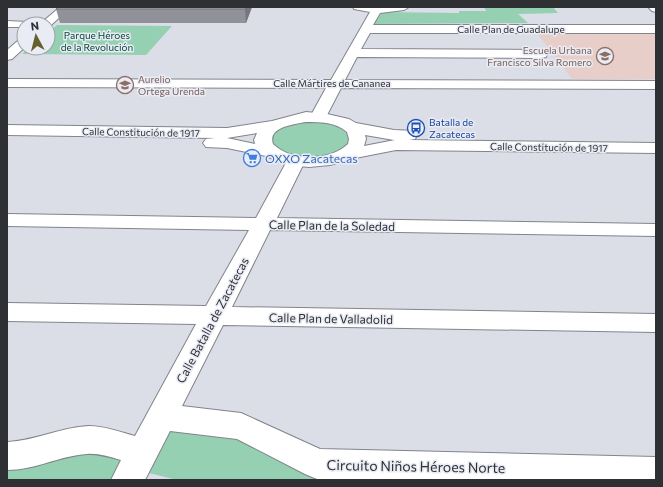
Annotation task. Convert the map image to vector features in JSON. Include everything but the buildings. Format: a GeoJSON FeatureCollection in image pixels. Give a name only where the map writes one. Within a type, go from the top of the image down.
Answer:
{"type":"FeatureCollection","features":[{"type":"Feature","properties":{"kind":"street"},"geometry":{"type":"LineString","coordinates":[[55,16],[66,7]]}},
{"type":"Feature","properties":{"kind":"street"},"geometry":{"type":"LineString","coordinates":[[358,7],[376,10],[393,10],[404,7]]}},
{"type":"Feature","properties":{"kind":"street"},"geometry":{"type":"LineString","coordinates":[[318,117],[376,10]]}},
{"type":"Feature","properties":{"kind":"street","name":"Calle Plan de Guadalupe"},"geometry":{"type":"LineString","coordinates":[[366,29],[656,29]]}},
{"type":"Feature","properties":{"kind":"street"},"geometry":{"type":"LineString","coordinates":[[353,53],[541,54]]}},
{"type":"Feature","properties":{"kind":"street","name":"Calle Mártires de Cananea"},"geometry":{"type":"LineString","coordinates":[[7,83],[656,85]]}},
{"type":"Feature","properties":{"kind":"street","name":"Calle Constitución de 1917"},"geometry":{"type":"LineString","coordinates":[[7,130],[227,133],[275,125],[294,118],[318,117],[336,121],[351,127],[394,135],[656,138]]}},
{"type":"Feature","properties":{"kind":"street"},"geometry":{"type":"LineString","coordinates":[[270,152],[264,145],[263,138],[267,131],[275,125]]}},
{"type":"Feature","properties":{"kind":"street"},"geometry":{"type":"LineString","coordinates":[[346,154],[354,147],[358,140],[356,133],[351,127]]}},
{"type":"Feature","properties":{"kind":"street","name":"Calle Constitución de 1917"},"geometry":{"type":"LineString","coordinates":[[7,140],[227,143],[270,152],[286,159],[296,161],[323,161],[346,154],[396,145],[656,148]]}},
{"type":"Feature","properties":{"kind":"street","name":"Calle Batalla de Zacatecas"},"geometry":{"type":"LineString","coordinates":[[135,472],[161,416],[296,161]]}},
{"type":"Feature","properties":{"kind":"street","name":"Calle Plan de la Soledad"},"geometry":{"type":"LineString","coordinates":[[7,220],[656,230]]}},
{"type":"Feature","properties":{"kind":"street","name":"Calle Plan de Valladolid"},"geometry":{"type":"LineString","coordinates":[[7,312],[656,324]]}},
{"type":"Feature","properties":{"kind":"street","name":"Circuito Niños Héroes Norte"},"geometry":{"type":"LineString","coordinates":[[161,416],[241,426],[317,464],[370,472],[656,472]]}},
{"type":"Feature","properties":{"kind":"street"},"geometry":{"type":"LineString","coordinates":[[7,456],[43,450],[90,439],[135,472]]}},
{"type":"Feature","properties":{"kind":"shaded area","name":"Escuela Urbana Francisco Silva Romero"},"geometry":{"type":"Polygon","coordinates":[[[536,32],[656,33],[656,79],[572,79],[536,32]]]}},
{"type":"Feature","properties":{"kind":"green space"},"geometry":{"type":"Polygon","coordinates":[[[484,7],[553,7],[558,13],[518,14],[528,23],[373,24],[382,12],[459,13],[459,11],[486,11],[484,7]]]}},
{"type":"Feature","properties":{"kind":"green space","name":"Parque Héroes de la Revolución"},"geometry":{"type":"Polygon","coordinates":[[[56,26],[172,26],[146,55],[56,54],[56,26]]]}},
{"type":"Feature","properties":{"kind":"green space"},"geometry":{"type":"Polygon","coordinates":[[[284,121],[342,122],[356,144],[323,161],[270,152],[271,128],[284,121]]]}},
{"type":"Feature","properties":{"kind":"green space"},"geometry":{"type":"Polygon","coordinates":[[[161,417],[371,465],[369,480],[177,480],[133,469],[123,480],[7,480],[7,456],[142,452],[161,417]]]}},
{"type":"Feature","properties":{"kind":"place","name":"Escuela Urbana Francisco Silva Romero"},"geometry":{"type":"Point","coordinates":[605,56]}},
{"type":"Feature","properties":{"kind":"place","name":"Aurelio Ortega Urenda"},"geometry":{"type":"Point","coordinates":[125,85]}},
{"type":"Feature","properties":{"kind":"place","name":"Batalla de Zacatecas"},"geometry":{"type":"Point","coordinates":[416,128]}},
{"type":"Feature","properties":{"kind":"place","name":"OXXO Zacatecas"},"geometry":{"type":"Point","coordinates":[252,158]}}]}
